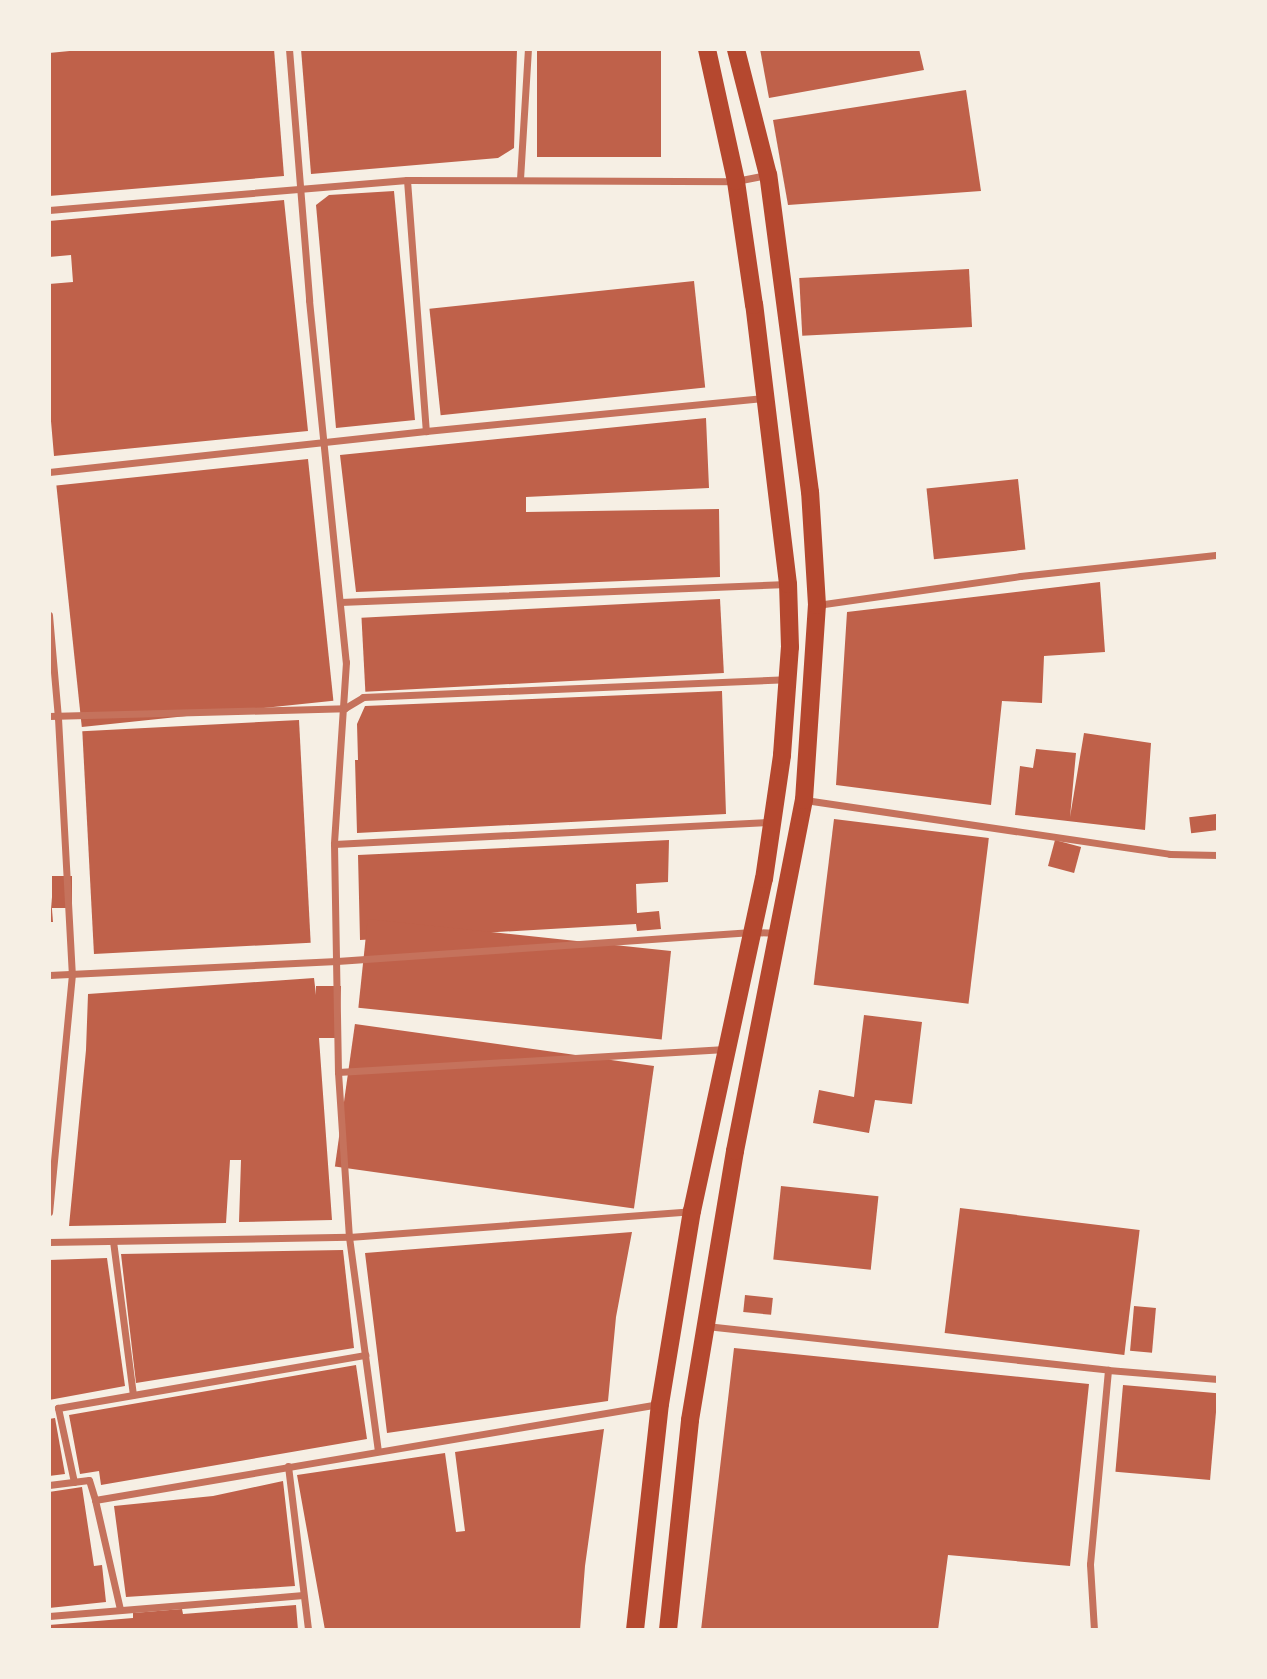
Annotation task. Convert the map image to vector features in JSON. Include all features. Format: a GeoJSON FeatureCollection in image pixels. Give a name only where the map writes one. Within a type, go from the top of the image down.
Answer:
{"type":"FeatureCollection","features":[{"type":"Feature","properties":{"kind":"main road"},"geometry":{"type":"LineString","coordinates":[[635,1630],[660,1404],[692,1212],[764,879],[773,822],[790,646],[788,584],[736,181],[707,49]]}},
{"type":"Feature","properties":{"kind":"main road"},"geometry":{"type":"LineString","coordinates":[[668,1630],[690,1420],[705,1326],[735,1151],[804,800],[817,605],[810,492],[768,175],[736,49]]}},
{"type":"Feature","properties":{"kind":"street"},"geometry":{"type":"LineString","coordinates":[[289,49],[299,191],[346,662],[334,844],[338,1072],[349,1237],[378,1451]]}},
{"type":"Feature","properties":{"kind":"street"},"geometry":{"type":"LineString","coordinates":[[520,178],[528,49]]}},
{"type":"Feature","properties":{"kind":"street"},"geometry":{"type":"LineString","coordinates":[[49,210],[407,180],[520,178],[736,181],[768,175]]}},
{"type":"Feature","properties":{"kind":"street"},"geometry":{"type":"LineString","coordinates":[[407,180],[426,430]]}},
{"type":"Feature","properties":{"kind":"street"},"geometry":{"type":"LineString","coordinates":[[49,472],[426,430],[765,398]]}},
{"type":"Feature","properties":{"kind":"street"},"geometry":{"type":"LineString","coordinates":[[817,605],[1020,576],[1218,555]]}},
{"type":"Feature","properties":{"kind":"street"},"geometry":{"type":"LineString","coordinates":[[340,602],[788,584]]}},
{"type":"Feature","properties":{"kind":"street"},"geometry":{"type":"LineString","coordinates":[[49,615],[58,718],[72,974],[49,1212]]}},
{"type":"Feature","properties":{"kind":"street"},"geometry":{"type":"LineString","coordinates":[[49,716],[58,718],[345,708],[363,697],[786,679]]}},
{"type":"Feature","properties":{"kind":"street"},"geometry":{"type":"LineString","coordinates":[[804,800],[1170,854],[1218,855]]}},
{"type":"Feature","properties":{"kind":"street"},"geometry":{"type":"LineString","coordinates":[[334,844],[773,822]]}},
{"type":"Feature","properties":{"kind":"street"},"geometry":{"type":"LineString","coordinates":[[49,975],[337,961],[752,932],[779,933]]}},
{"type":"Feature","properties":{"kind":"street"},"geometry":{"type":"LineString","coordinates":[[338,1072],[726,1049]]}},
{"type":"Feature","properties":{"kind":"street"},"geometry":{"type":"LineString","coordinates":[[49,1242],[349,1237],[692,1212]]}},
{"type":"Feature","properties":{"kind":"street"},"geometry":{"type":"LineString","coordinates":[[113,1241],[132,1395]]}},
{"type":"Feature","properties":{"kind":"street"},"geometry":{"type":"LineString","coordinates":[[705,1326],[1108,1370],[1218,1379]]}},
{"type":"Feature","properties":{"kind":"street"},"geometry":{"type":"LineString","coordinates":[[74,1482],[58,1408],[365,1355]]}},
{"type":"Feature","properties":{"kind":"street"},"geometry":{"type":"LineString","coordinates":[[1094,1630],[1090,1564],[1108,1370]]}},
{"type":"Feature","properties":{"kind":"street"},"geometry":{"type":"LineString","coordinates":[[95,1500],[660,1404]]}},
{"type":"Feature","properties":{"kind":"street"},"geometry":{"type":"LineString","coordinates":[[288,1466],[308,1630]]}},
{"type":"Feature","properties":{"kind":"street"},"geometry":{"type":"LineString","coordinates":[[49,1485],[89,1480],[120,1609]]}},
{"type":"Feature","properties":{"kind":"street"},"geometry":{"type":"LineString","coordinates":[[49,1616],[303,1595]]}},
{"type":"Feature","properties":{"kind":"building"},"geometry":{"type":"Polygon","coordinates":[[[90,49],[274,49],[284,176],[49,196],[49,53],[90,49]]]}},
{"type":"Feature","properties":{"kind":"building"},"geometry":{"type":"Polygon","coordinates":[[[301,49],[517,49],[514,148],[498,158],[311,174],[301,49]]]}},
{"type":"Feature","properties":{"kind":"building"},"geometry":{"type":"Polygon","coordinates":[[[537,49],[661,49],[661,157],[537,157],[537,49]]]}},
{"type":"Feature","properties":{"kind":"building"},"geometry":{"type":"Polygon","coordinates":[[[760,49],[919,49],[924,70],[769,98],[760,49]]]}},
{"type":"Feature","properties":{"kind":"building"},"geometry":{"type":"Polygon","coordinates":[[[966,90],[981,191],[788,205],[773,120],[966,90]]]}},
{"type":"Feature","properties":{"kind":"building"},"geometry":{"type":"Polygon","coordinates":[[[394,191],[415,420],[336,428],[316,205],[329,195],[394,191]]]}},
{"type":"Feature","properties":{"kind":"building"},"geometry":{"type":"Polygon","coordinates":[[[284,200],[308,431],[54,456],[49,398],[49,284],[73,282],[71,255],[49,257],[49,221],[284,200]]]}},
{"type":"Feature","properties":{"kind":"building"},"geometry":{"type":"Polygon","coordinates":[[[969,269],[972,327],[802,336],[799,278],[969,269]]]}},
{"type":"Feature","properties":{"kind":"building"},"geometry":{"type":"Polygon","coordinates":[[[694,281],[705,387],[441,415],[429,309],[694,281]]]}},
{"type":"Feature","properties":{"kind":"building"},"geometry":{"type":"Polygon","coordinates":[[[706,418],[709,488],[526,497],[526,512],[719,509],[720,577],[356,592],[340,455],[706,418]]]}},
{"type":"Feature","properties":{"kind":"building"},"geometry":{"type":"Polygon","coordinates":[[[308,459],[333,701],[82,727],[56,485],[308,459]]]}},
{"type":"Feature","properties":{"kind":"building"},"geometry":{"type":"Polygon","coordinates":[[[1018,479],[1025,550],[934,559],[927,489],[1018,479]]]}},
{"type":"Feature","properties":{"kind":"building"},"geometry":{"type":"Polygon","coordinates":[[[1100,582],[1105,652],[1044,656],[1042,703],[1002,701],[991,805],[836,785],[847,612],[1100,582]]]}},
{"type":"Feature","properties":{"kind":"building"},"geometry":{"type":"Polygon","coordinates":[[[720,599],[724,673],[365,692],[361,618],[720,599]]]}},
{"type":"Feature","properties":{"kind":"building"},"geometry":{"type":"Polygon","coordinates":[[[722,691],[726,814],[357,833],[357,724],[365,706],[722,691]]]}},
{"type":"Feature","properties":{"kind":"building"},"geometry":{"type":"Polygon","coordinates":[[[299,720],[311,943],[94,954],[82,731],[299,720]]]}},
{"type":"Feature","properties":{"kind":"building"},"geometry":{"type":"Polygon","coordinates":[[[1084,733],[1151,743],[1145,830],[1015,815],[1020,766],[1033,768],[1036,749],[1076,753],[1070,817],[1084,733]]]}},
{"type":"Feature","properties":{"kind":"building"},"geometry":{"type":"Polygon","coordinates":[[[1216,814],[1218,830],[1191,833],[1189,817],[1216,814]]]}},
{"type":"Feature","properties":{"kind":"building"},"geometry":{"type":"Polygon","coordinates":[[[834,819],[989,838],[968,1004],[814,985],[834,819]]]}},
{"type":"Feature","properties":{"kind":"building"},"geometry":{"type":"Polygon","coordinates":[[[669,840],[668,882],[636,884],[637,913],[659,911],[661,929],[637,931],[636,924],[360,940],[358,855],[669,840]]]}},
{"type":"Feature","properties":{"kind":"building"},"geometry":{"type":"Polygon","coordinates":[[[1055,840],[1081,847],[1074,873],[1048,866],[1055,840]]]}},
{"type":"Feature","properties":{"kind":"building"},"geometry":{"type":"Polygon","coordinates":[[[52,876],[72,876],[72,908],[52,908],[52,876]]]}},
{"type":"Feature","properties":{"kind":"building"},"geometry":{"type":"Polygon","coordinates":[[[51,897],[53,922],[49,922],[49,898],[51,897]]]}},
{"type":"Feature","properties":{"kind":"building"},"geometry":{"type":"Polygon","coordinates":[[[368,919],[671,951],[662,1040],[358,1008],[368,919]]]}},
{"type":"Feature","properties":{"kind":"building"},"geometry":{"type":"Polygon","coordinates":[[[314,978],[316,995],[316,986],[341,986],[339,1038],[319,1038],[332,1220],[239,1222],[241,1160],[230,1160],[226,1223],[69,1226],[86,1050],[88,994],[314,978]]]}},
{"type":"Feature","properties":{"kind":"building"},"geometry":{"type":"Polygon","coordinates":[[[864,1015],[922,1022],[912,1104],[875,1100],[869,1133],[813,1123],[819,1090],[854,1097],[864,1015]]]}},
{"type":"Feature","properties":{"kind":"building"},"geometry":{"type":"Polygon","coordinates":[[[355,1024],[654,1066],[634,1209],[335,1167],[355,1024]]]}},
{"type":"Feature","properties":{"kind":"building"},"geometry":{"type":"Polygon","coordinates":[[[781,1186],[878,1196],[871,1270],[773,1260],[781,1186]]]}},
{"type":"Feature","properties":{"kind":"building"},"geometry":{"type":"Polygon","coordinates":[[[960,1208],[1140,1230],[1124,1355],[945,1333],[960,1208]]]}},
{"type":"Feature","properties":{"kind":"building"},"geometry":{"type":"Polygon","coordinates":[[[632,1232],[616,1317],[608,1401],[387,1433],[365,1253],[632,1232]]]}},
{"type":"Feature","properties":{"kind":"building"},"geometry":{"type":"Polygon","coordinates":[[[343,1250],[354,1348],[136,1383],[121,1254],[343,1250]]]}},
{"type":"Feature","properties":{"kind":"building"},"geometry":{"type":"Polygon","coordinates":[[[107,1258],[125,1386],[49,1400],[49,1260],[107,1258]]]}},
{"type":"Feature","properties":{"kind":"building"},"geometry":{"type":"Polygon","coordinates":[[[745,1295],[773,1298],[771,1315],[743,1312],[745,1295]]]}},
{"type":"Feature","properties":{"kind":"building"},"geometry":{"type":"Polygon","coordinates":[[[1134,1306],[1156,1308],[1152,1353],[1130,1351],[1134,1306]]]}},
{"type":"Feature","properties":{"kind":"building"},"geometry":{"type":"Polygon","coordinates":[[[734,1348],[1089,1384],[1070,1566],[948,1555],[938,1630],[701,1630],[734,1348]]]}},
{"type":"Feature","properties":{"kind":"building"},"geometry":{"type":"Polygon","coordinates":[[[356,1365],[367,1439],[101,1485],[99,1471],[80,1474],[69,1415],[356,1365]]]}},
{"type":"Feature","properties":{"kind":"building"},"geometry":{"type":"Polygon","coordinates":[[[1123,1385],[1218,1393],[1210,1480],[1115,1472],[1123,1385]]]}},
{"type":"Feature","properties":{"kind":"building"},"geometry":{"type":"Polygon","coordinates":[[[55,1418],[65,1474],[49,1476],[49,1419],[55,1418]]]}},
{"type":"Feature","properties":{"kind":"building"},"geometry":{"type":"Polygon","coordinates":[[[604,1429],[585,1566],[580,1630],[325,1630],[297,1475],[445,1453],[456,1532],[465,1531],[455,1452],[604,1429]]]}},
{"type":"Feature","properties":{"kind":"building"},"geometry":{"type":"Polygon","coordinates":[[[283,1481],[295,1586],[126,1597],[114,1506],[213,1496],[283,1481]]]}},
{"type":"Feature","properties":{"kind":"building"},"geometry":{"type":"Polygon","coordinates":[[[82,1487],[94,1566],[102,1565],[106,1602],[49,1608],[49,1492],[82,1487]]]}},
{"type":"Feature","properties":{"kind":"building"},"geometry":{"type":"Polygon","coordinates":[[[296,1605],[298,1630],[49,1630],[49,1625],[133,1618],[133,1613],[182,1609],[183,1614],[296,1605]]]}}]}
